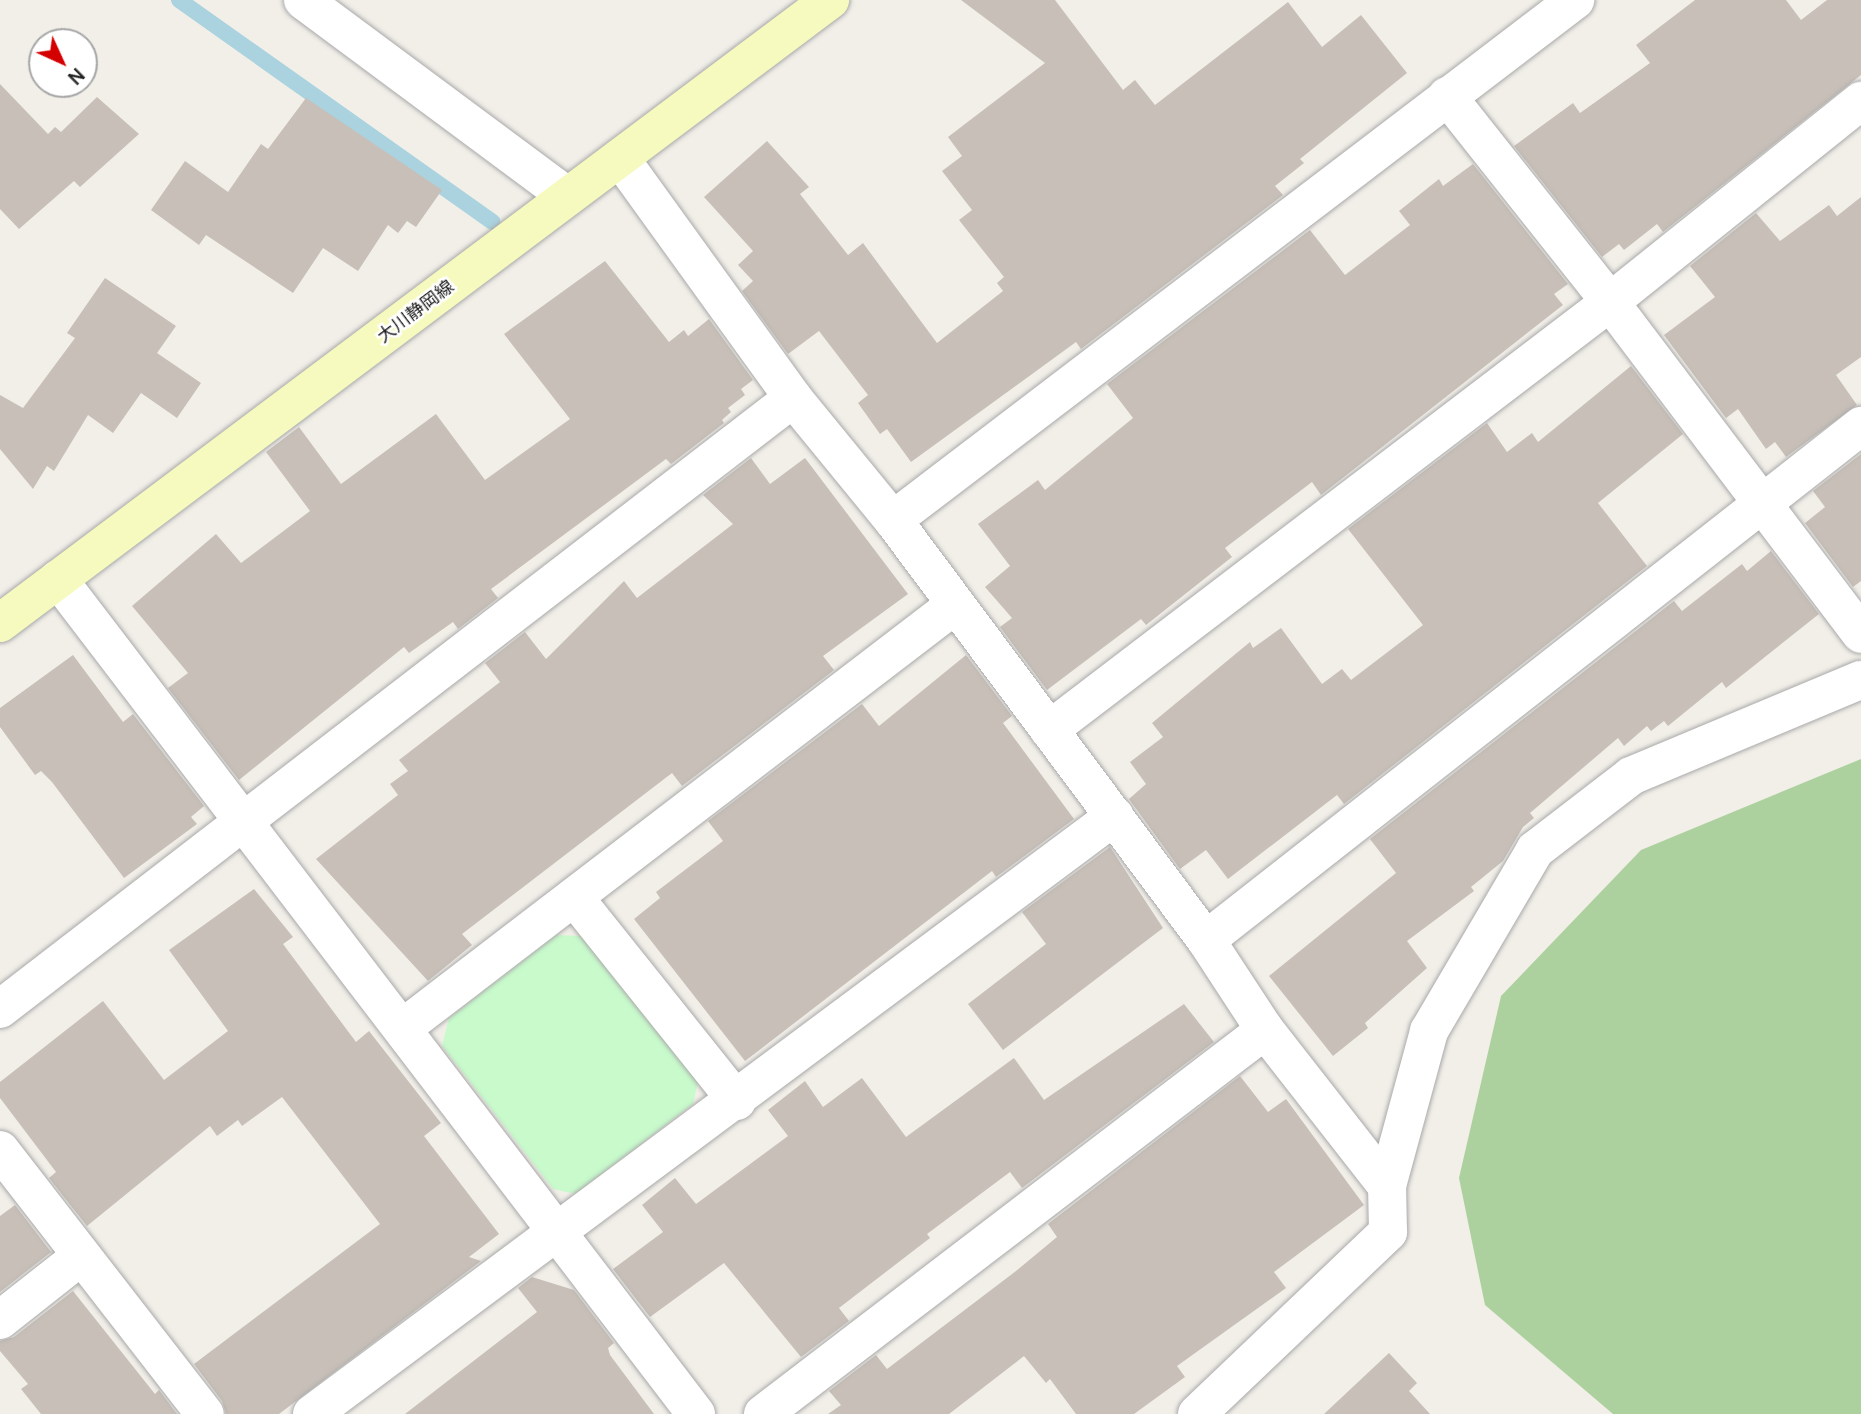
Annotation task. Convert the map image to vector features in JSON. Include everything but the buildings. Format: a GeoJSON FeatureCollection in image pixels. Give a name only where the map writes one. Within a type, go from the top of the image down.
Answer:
{"type":"FeatureCollection","features":[{"type":"Feature","properties":{"kind":"main road","name":"大川静岡線"},"geometry":{"type":"LineString","coordinates":[[0,622],[830,0]]}},
{"type":"Feature","properties":{"kind":"street"},"geometry":{"type":"LineString","coordinates":[[303,0],[567,196]]}},
{"type":"Feature","properties":{"kind":"street"},"geometry":{"type":"LineString","coordinates":[[893,520],[1575,0]]}},
{"type":"Feature","properties":{"kind":"street"},"geometry":{"type":"LineString","coordinates":[[1447,96],[1610,302],[1861,634]]}},
{"type":"Feature","properties":{"kind":"street"},"geometry":{"type":"LineString","coordinates":[[1049,730],[1610,302],[1861,101]]}},
{"type":"Feature","properties":{"kind":"street"},"geometry":{"type":"LineString","coordinates":[[620,158],[793,398],[893,520],[1206,940],[1265,1030],[1387,1186]]}},
{"type":"Feature","properties":{"kind":"street"},"geometry":{"type":"LineString","coordinates":[[0,1009],[793,398]]}},
{"type":"Feature","properties":{"kind":"street"},"geometry":{"type":"LineString","coordinates":[[1206,940],[1762,501],[1861,426]]}},
{"type":"Feature","properties":{"kind":"street"},"geometry":{"type":"LineString","coordinates":[[58,579],[560,1231],[696,1414]]}},
{"type":"Feature","properties":{"kind":"street"},"geometry":{"type":"LineString","coordinates":[[404,1027],[956,604]]}},
{"type":"Feature","properties":{"kind":"street"},"geometry":{"type":"LineString","coordinates":[[1197,1414],[1388,1232],[1387,1186],[1429,1031],[1535,850],[1631,776],[1861,680]]}},
{"type":"Feature","properties":{"kind":"street"},"geometry":{"type":"LineString","coordinates":[[312,1414],[737,1101],[1115,816]]}},
{"type":"Feature","properties":{"kind":"street"},"geometry":{"type":"LineString","coordinates":[[574,897],[737,1101]]}},
{"type":"Feature","properties":{"kind":"street"},"geometry":{"type":"LineString","coordinates":[[763,1414],[1265,1030]]}},
{"type":"Feature","properties":{"kind":"street"},"geometry":{"type":"LineString","coordinates":[[0,1150],[80,1257],[205,1414]]}},
{"type":"Feature","properties":{"kind":"street"},"geometry":{"type":"LineString","coordinates":[[0,1320],[80,1257]]}},
{"type":"Feature","properties":{"kind":"green space"},"geometry":{"type":"Polygon","coordinates":[[[1861,759],[1861,1414],[1613,1414],[1485,1305],[1459,1178],[1501,996],[1641,850],[1861,759]]]}},
{"type":"Feature","properties":{"kind":"green space"},"geometry":{"type":"Polygon","coordinates":[[[556,935],[583,936],[698,1082],[693,1104],[576,1194],[553,1189],[442,1046],[449,1018],[556,935]]]}},
{"type":"Feature","properties":{"kind":"waterway"},"geometry":{"type":"LineString","coordinates":[[179,0],[492,222]]}}]}
